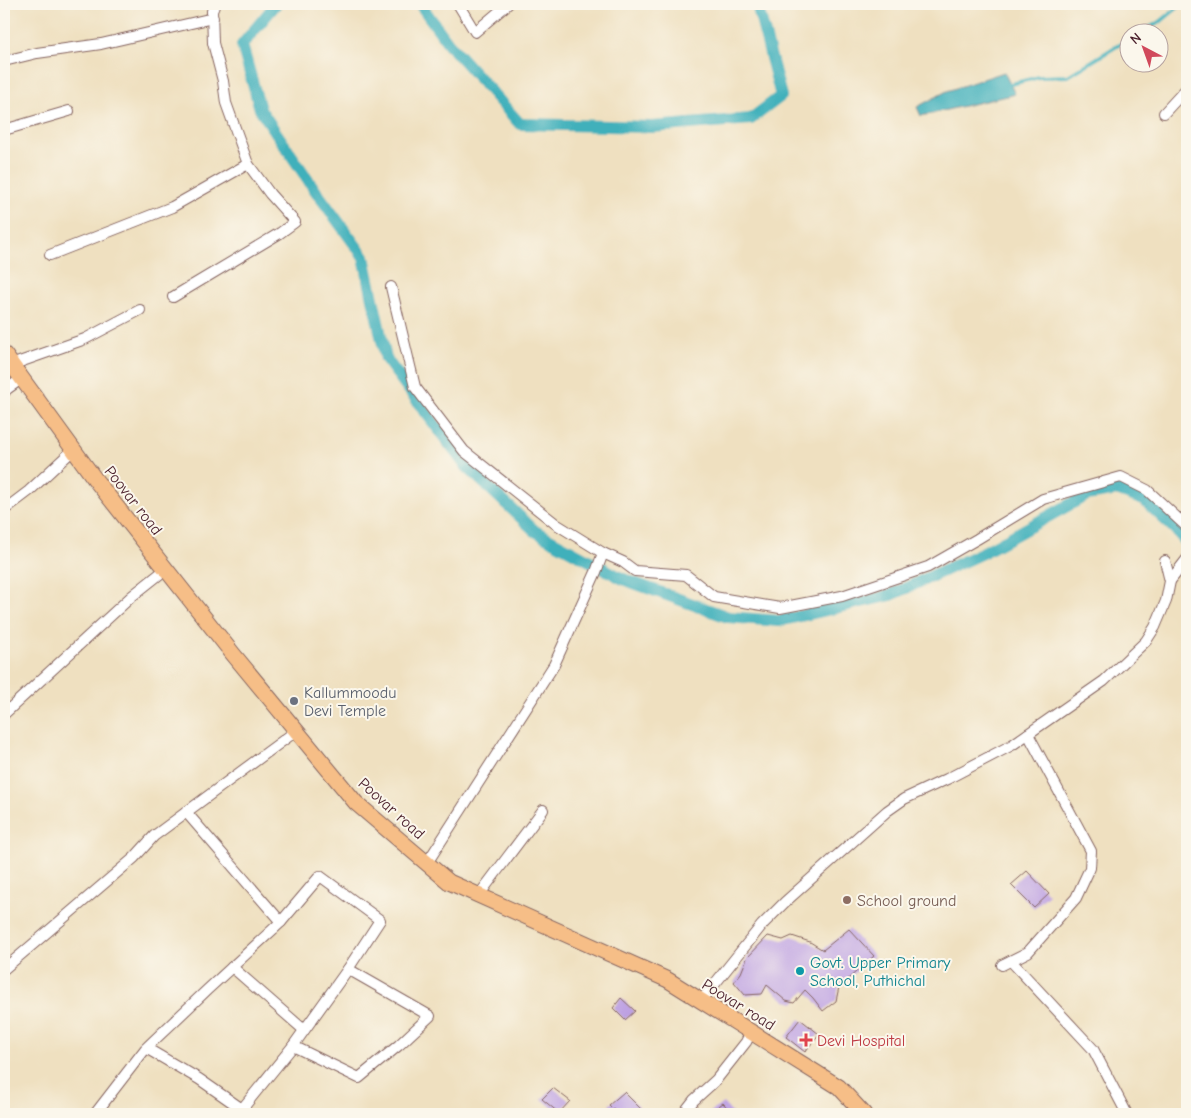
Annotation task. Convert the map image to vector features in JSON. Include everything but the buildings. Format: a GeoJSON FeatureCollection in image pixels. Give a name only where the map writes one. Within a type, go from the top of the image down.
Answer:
{"type":"FeatureCollection","features":[{"type":"Feature","properties":{"kind":"main road","name":"Poovar road"},"geometry":{"type":"LineString","coordinates":[[8,360],[96,482],[233,654],[356,802],[449,882],[668,980],[839,1087],[864,1114]]}},
{"type":"Feature","properties":{"kind":"street"},"geometry":{"type":"LineString","coordinates":[[173,297],[280,233],[295,222],[270,194],[248,164],[226,103],[223,81],[213,43],[212,11],[215,4]]}},
{"type":"Feature","properties":{"kind":"street"},"geometry":{"type":"LineString","coordinates":[[458,4],[475,32],[508,4]]}},
{"type":"Feature","properties":{"kind":"street"},"geometry":{"type":"LineString","coordinates":[[4,61],[101,44],[213,18]]}},
{"type":"Feature","properties":{"kind":"street"},"geometry":{"type":"LineString","coordinates":[[1164,113],[1187,88]]}},
{"type":"Feature","properties":{"kind":"street"},"geometry":{"type":"LineString","coordinates":[[4,130],[69,111]]}},
{"type":"Feature","properties":{"kind":"street"},"geometry":{"type":"LineString","coordinates":[[50,255],[172,207],[248,164]]}},
{"type":"Feature","properties":{"kind":"street"},"geometry":{"type":"LineString","coordinates":[[391,287],[415,387],[464,451],[556,524],[603,555],[623,562],[635,571],[686,575],[714,597],[780,608],[842,596],[928,567],[1043,499],[1121,477],[1147,490],[1187,527]]}},
{"type":"Feature","properties":{"kind":"street"},"geometry":{"type":"LineString","coordinates":[[8,360],[85,339],[140,310]]}},
{"type":"Feature","properties":{"kind":"street"},"geometry":{"type":"LineString","coordinates":[[4,393],[21,379]]}},
{"type":"Feature","properties":{"kind":"street"},"geometry":{"type":"LineString","coordinates":[[4,510],[30,491],[73,450]]}},
{"type":"Feature","properties":{"kind":"street"},"geometry":{"type":"LineString","coordinates":[[427,864],[554,666],[603,555]]}},
{"type":"Feature","properties":{"kind":"street"},"geometry":{"type":"LineString","coordinates":[[1170,581],[1187,560]]}},
{"type":"Feature","properties":{"kind":"street"},"geometry":{"type":"LineString","coordinates":[[701,1001],[762,925],[887,811],[904,799],[1012,745],[1104,681],[1146,641],[1155,628],[1166,601],[1170,581],[1165,561]]}},
{"type":"Feature","properties":{"kind":"street"},"geometry":{"type":"LineString","coordinates":[[4,714],[132,596],[166,569]]}},
{"type":"Feature","properties":{"kind":"street"},"geometry":{"type":"LineString","coordinates":[[4,969],[134,858],[154,836],[296,731]]}},
{"type":"Feature","properties":{"kind":"street"},"geometry":{"type":"LineString","coordinates":[[1028,734],[1091,851],[1090,868],[1076,898],[1028,952],[1007,963],[1093,1049],[1127,1114]]}},
{"type":"Feature","properties":{"kind":"street"},"geometry":{"type":"LineString","coordinates":[[478,895],[543,810]]}},
{"type":"Feature","properties":{"kind":"street"},"geometry":{"type":"LineString","coordinates":[[186,812],[282,922]]}},
{"type":"Feature","properties":{"kind":"street"},"geometry":{"type":"LineString","coordinates":[[95,1114],[146,1048],[282,922],[320,876],[380,920],[348,969],[293,1046],[242,1109],[199,1079],[146,1048]]}},
{"type":"Feature","properties":{"kind":"street"},"geometry":{"type":"LineString","coordinates":[[232,967],[304,1030]]}},
{"type":"Feature","properties":{"kind":"street"},"geometry":{"type":"LineString","coordinates":[[293,1046],[359,1078],[430,1016],[348,969]]}},
{"type":"Feature","properties":{"kind":"street"},"geometry":{"type":"LineString","coordinates":[[683,1114],[694,1100],[716,1080],[746,1042],[751,1032]]}},
{"type":"Feature","properties":{"kind":"water"},"geometry":{"type":"Polygon","coordinates":[[[1004,72],[1015,94],[921,116],[917,107],[947,91],[1004,72]]]}},
{"type":"Feature","properties":{"kind":"waterway"},"geometry":{"type":"LineString","coordinates":[[276,4],[242,45],[260,109],[315,190],[364,257],[386,359],[465,465],[535,531],[623,579],[728,617],[779,621],[891,595],[984,552],[1087,495],[1117,490],[1144,500],[1187,543]]}},
{"type":"Feature","properties":{"kind":"waterway"},"geometry":{"type":"LineString","coordinates":[[420,4],[448,43],[520,124],[652,127],[751,119],[781,96],[757,4]]}},
{"type":"Feature","properties":{"kind":"waterway"},"geometry":{"type":"LineString","coordinates":[[1160,22],[1182,4]]}},
{"type":"Feature","properties":{"kind":"waterway"},"geometry":{"type":"LineString","coordinates":[[1007,85],[1039,77],[1068,76],[1118,45]]}},
{"type":"Feature","properties":{"kind":"place","name":"Kallummoodu Devi Temple"},"geometry":{"type":"Point","coordinates":[294,701]}},
{"type":"Feature","properties":{"kind":"place","name":"School ground"},"geometry":{"type":"Point","coordinates":[847,900]}},
{"type":"Feature","properties":{"kind":"place","name":"Govt. Upper Primary School, Puthichal"},"geometry":{"type":"Point","coordinates":[800,971]}},
{"type":"Feature","properties":{"kind":"place","name":"Devi Hospital"},"geometry":{"type":"Point","coordinates":[806,1040]}}]}
